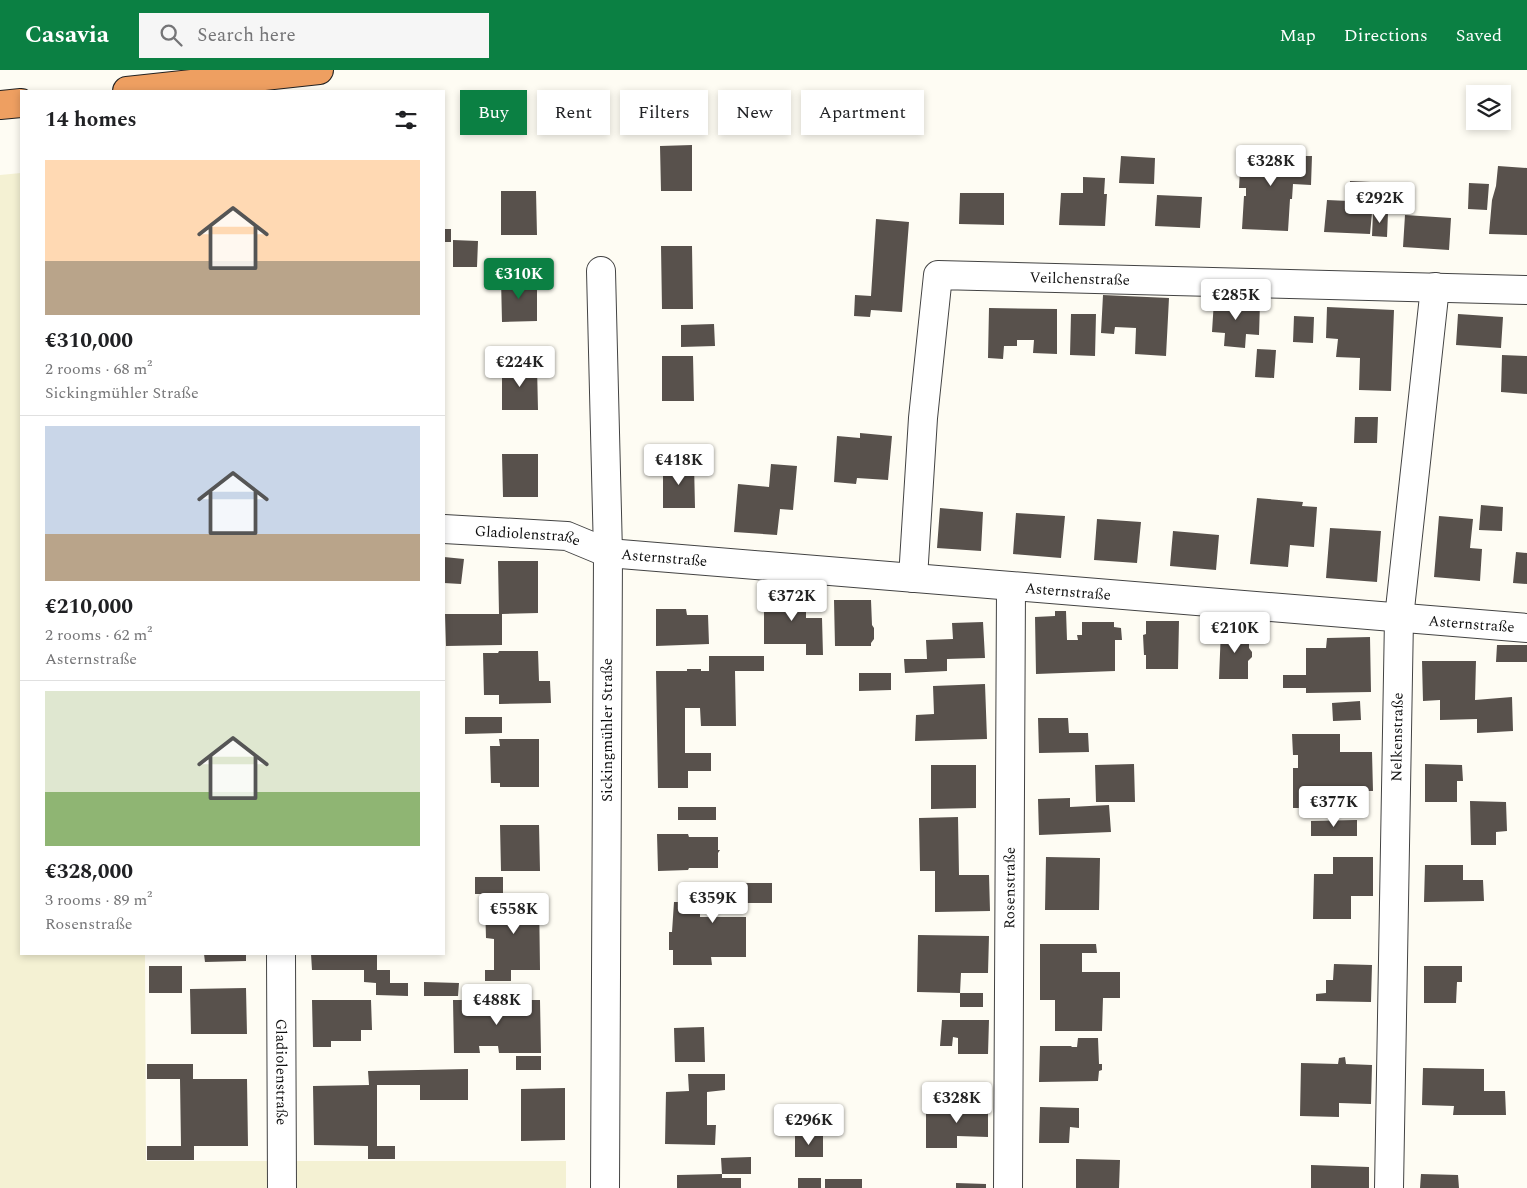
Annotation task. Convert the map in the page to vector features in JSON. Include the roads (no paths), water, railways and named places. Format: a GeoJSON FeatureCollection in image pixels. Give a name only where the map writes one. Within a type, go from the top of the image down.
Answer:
{"type":"FeatureCollection","features":[{"type":"Feature","properties":{"kind":"highway"},"geometry":{"type":"LineString","coordinates":[[136,90],[319,70]]}},
{"type":"Feature","properties":{"kind":"highway"},"geometry":{"type":"LineString","coordinates":[[0,105],[20,103]]}},
{"type":"Feature","properties":{"kind":"street","name":"Sickingmühler Straße"},"geometry":{"type":"LineString","coordinates":[[601,271],[608,553],[606,1188]]}},
{"type":"Feature","properties":{"kind":"street","name":"Veilchenstraße"},"geometry":{"type":"LineString","coordinates":[[913,578],[923,418],[938,275],[1527,290]]}},
{"type":"Feature","properties":{"kind":"street","name":"Nelkenstraße"},"geometry":{"type":"LineString","coordinates":[[1389,1188],[1399,618],[1435,287]]}},
{"type":"Feature","properties":{"kind":"street","name":"Gladiolenstraße"},"geometry":{"type":"LineString","coordinates":[[445,529],[567,536],[608,553]]}},
{"type":"Feature","properties":{"kind":"street","name":"Asternstraße"},"geometry":{"type":"LineString","coordinates":[[608,553],[1011,588],[1527,628]]}},
{"type":"Feature","properties":{"kind":"street","name":"Rosenstraße"},"geometry":{"type":"LineString","coordinates":[[1008,1188],[1011,588]]}},
{"type":"Feature","properties":{"kind":"street","name":"Gladiolenstraße"},"geometry":{"type":"LineString","coordinates":[[282,955],[282,1188]]}}]}
